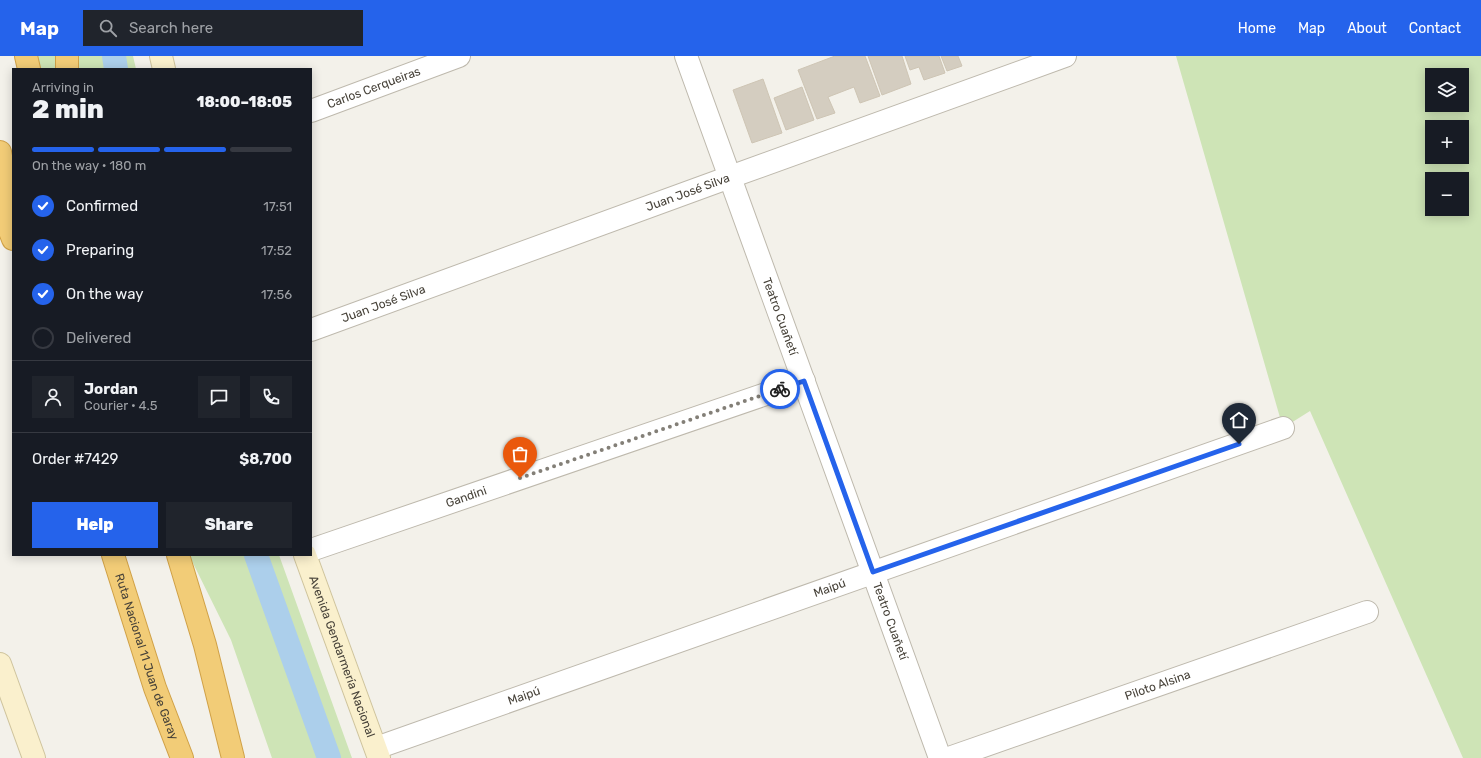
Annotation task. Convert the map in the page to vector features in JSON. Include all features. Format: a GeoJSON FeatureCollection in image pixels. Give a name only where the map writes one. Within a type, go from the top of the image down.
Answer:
{"type":"FeatureCollection","features":[{"type":"Feature","properties":{"kind":"highway"},"geometry":{"type":"LineString","coordinates":[[26,56],[30,68]]}},
{"type":"Feature","properties":{"kind":"highway"},"geometry":{"type":"LineString","coordinates":[[67,56],[67,68]]}},
{"type":"Feature","properties":{"kind":"highway"},"geometry":{"type":"LineString","coordinates":[[0,152],[12,208]]}},
{"type":"Feature","properties":{"kind":"highway"},"geometry":{"type":"LineString","coordinates":[[0,206],[12,236]]}},
{"type":"Feature","properties":{"kind":"highway","name":"Ruta Nacional 11 Juan de Garay"},"geometry":{"type":"LineString","coordinates":[[114,556],[155,688],[182,758]]}},
{"type":"Feature","properties":{"kind":"highway"},"geometry":{"type":"LineString","coordinates":[[178,556],[205,645],[233,758]]}},
{"type":"Feature","properties":{"kind":"main road"},"geometry":{"type":"LineString","coordinates":[[161,56],[164,68]]}},
{"type":"Feature","properties":{"kind":"main road","name":"Avenida Gendarmería Nacional"},"geometry":{"type":"LineString","coordinates":[[305,556],[378,753]]}},
{"type":"Feature","properties":{"kind":"main road"},"geometry":{"type":"LineString","coordinates":[[0,664],[34,758]]}},
{"type":"Feature","properties":{"kind":"street","name":"Carlos Cerqueiras"},"geometry":{"type":"LineString","coordinates":[[312,111],[459,56]]}},
{"type":"Feature","properties":{"kind":"street","name":"Teatro Cuañetí"},"geometry":{"type":"LineString","coordinates":[[686,56],[940,758]]}},
{"type":"Feature","properties":{"kind":"street","name":"Juan José Silva"},"geometry":{"type":"LineString","coordinates":[[312,330],[1065,56]]}},
{"type":"Feature","properties":{"kind":"street","name":"Gandini"},"geometry":{"type":"LineString","coordinates":[[312,550],[804,381]]}},
{"type":"Feature","properties":{"kind":"street","name":"Maipú"},"geometry":{"type":"LineString","coordinates":[[378,753],[873,572],[1283,428]]}},
{"type":"Feature","properties":{"kind":"street","name":"Piloto Alsina"},"geometry":{"type":"LineString","coordinates":[[949,758],[1367,612]]}},
{"type":"Feature","properties":{"kind":"green space"},"geometry":{"type":"Polygon","coordinates":[[[26,56],[133,56],[136,68],[30,68],[26,56]]]}},
{"type":"Feature","properties":{"kind":"green space"},"geometry":{"type":"Polygon","coordinates":[[[1176,56],[1481,56],[1481,758],[1463,758],[1310,411],[1283,428],[1176,56]]]}},
{"type":"Feature","properties":{"kind":"green space"},"geometry":{"type":"Polygon","coordinates":[[[189,556],[279,556],[352,758],[272,758],[231,640],[189,556]]]}},
{"type":"Feature","properties":{"kind":"building"},"geometry":{"type":"Polygon","coordinates":[[[835,56],[865,56],[880,96],[860,103],[854,87],[828,97],[835,113],[817,119],[798,70],[835,56]]]}},
{"type":"Feature","properties":{"kind":"building"},"geometry":{"type":"Polygon","coordinates":[[[868,56],[902,56],[911,84],[882,95],[868,56]]]}},
{"type":"Feature","properties":{"kind":"building"},"geometry":{"type":"Polygon","coordinates":[[[905,56],[939,56],[945,73],[924,80],[919,67],[910,70],[905,56]]]}},
{"type":"Feature","properties":{"kind":"building"},"geometry":{"type":"Polygon","coordinates":[[[941,56],[958,56],[962,66],[947,71],[941,56]]]}},
{"type":"Feature","properties":{"kind":"building"},"geometry":{"type":"Polygon","coordinates":[[[763,79],[782,133],[752,143],[733,90],[763,79]]]}},
{"type":"Feature","properties":{"kind":"building"},"geometry":{"type":"Polygon","coordinates":[[[802,87],[814,120],[786,130],[774,98],[802,87]]]}},
{"type":"Feature","properties":{"kind":"waterway"},"geometry":{"type":"LineString","coordinates":[[114,56],[116,68]]}},
{"type":"Feature","properties":{"kind":"waterway"},"geometry":{"type":"LineString","coordinates":[[256,556],[329,758]]}},
{"type":"Feature","properties":{"kind":"way so far"},"geometry":{"type":"LineString","coordinates":[[520,478],[780,389]]}},
{"type":"Feature","properties":{"kind":"route"},"geometry":{"type":"LineString","coordinates":[[780,389],[804,381],[873,572],[1239,444]]}}]}
